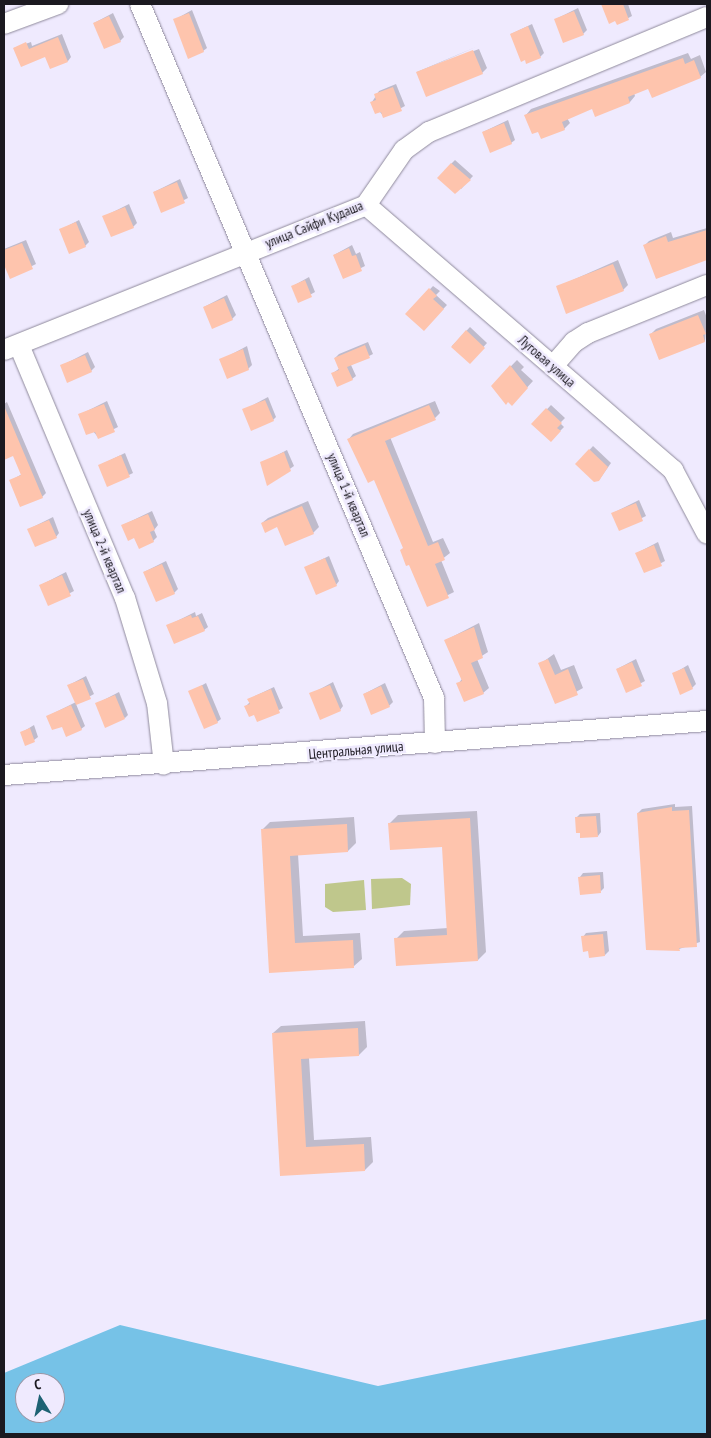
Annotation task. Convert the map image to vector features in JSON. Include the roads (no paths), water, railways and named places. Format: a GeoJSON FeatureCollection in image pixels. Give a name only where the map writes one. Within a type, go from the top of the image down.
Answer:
{"type":"FeatureCollection","features":[{"type":"Feature","properties":{"kind":"street"},"geometry":{"type":"LineString","coordinates":[[4,24],[58,4]]}},
{"type":"Feature","properties":{"kind":"street","name":"улица 1-й квартал"},"geometry":{"type":"LineString","coordinates":[[140,4],[434,698],[435,743]]}},
{"type":"Feature","properties":{"kind":"street","name":"улица Сайфи Кудаша"},"geometry":{"type":"LineString","coordinates":[[11,347],[246,251],[366,205],[404,150],[429,132],[707,17]]}},
{"type":"Feature","properties":{"kind":"street","name":"Луговая улица"},"geometry":{"type":"LineString","coordinates":[[366,205],[673,470],[707,534]]}},
{"type":"Feature","properties":{"kind":"street"},"geometry":{"type":"LineString","coordinates":[[553,366],[574,342],[588,333],[707,285]]}},
{"type":"Feature","properties":{"kind":"street","name":"улица 2-й квартал"},"geometry":{"type":"LineString","coordinates":[[11,347],[125,598],[157,703],[164,765]]}},
{"type":"Feature","properties":{"kind":"street","name":"Центральная улица"},"geometry":{"type":"LineString","coordinates":[[4,775],[164,765],[707,722]]}},
{"type":"Feature","properties":{"kind":"water"},"geometry":{"type":"Polygon","coordinates":[[[707,1319],[707,1434],[4,1434],[4,1373],[120,1325],[378,1386],[707,1319]]]}}]}
